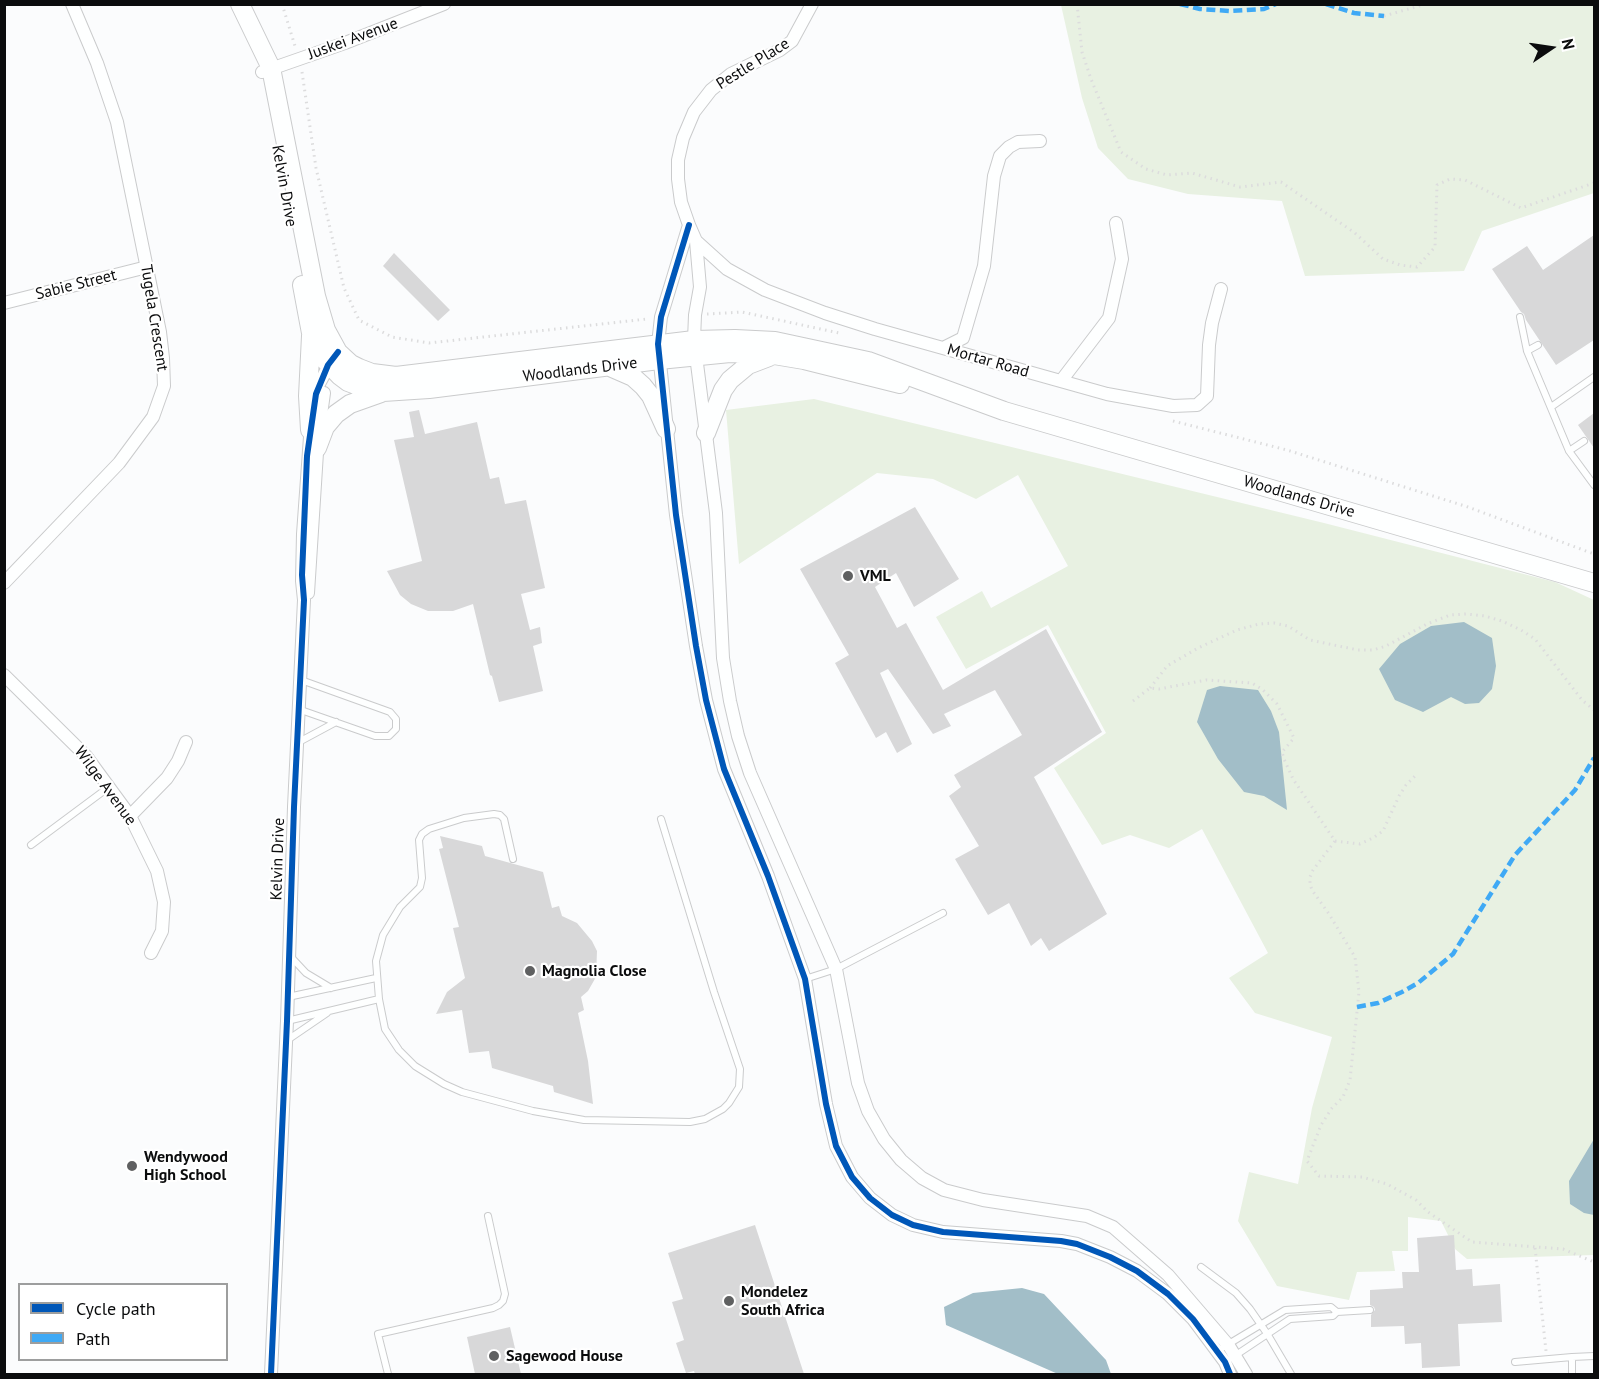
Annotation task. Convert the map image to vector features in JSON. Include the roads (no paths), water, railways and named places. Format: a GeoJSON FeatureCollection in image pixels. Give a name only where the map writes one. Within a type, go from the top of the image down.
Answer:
{"type":"FeatureCollection","features":[{"type":"Feature","properties":{"kind":"main road","name":"Kelvin Drive"},"geometry":{"type":"LineString","coordinates":[[240,5],[266,70],[316,296],[335,361]]}},
{"type":"Feature","properties":{"kind":"main road","name":"Kelvin Drive"},"geometry":{"type":"LineString","coordinates":[[266,70],[311,333],[319,352],[335,361]]}},
{"type":"Feature","properties":{"kind":"main road"},"geometry":{"type":"LineString","coordinates":[[310,430],[308,396],[311,333]]}},
{"type":"Feature","properties":{"kind":"main road","name":"Woodlands Drive"},"geometry":{"type":"LineString","coordinates":[[335,361],[351,364],[372,373],[396,376],[659,352],[694,348],[735,339],[775,341],[868,361],[1004,411],[1594,584]]}},
{"type":"Feature","properties":{"kind":"main road","name":"Woodlands Drive"},"geometry":{"type":"LineString","coordinates":[[694,348],[730,353],[774,355],[814,362],[896,382],[970,405],[1004,411]]}},
{"type":"Feature","properties":{"kind":"main road","name":"Woodlands Drive"},"geometry":{"type":"LineString","coordinates":[[335,361],[357,386],[383,392],[429,389],[608,366],[659,352]]}},
{"type":"Feature","properties":{"kind":"main road"},"geometry":{"type":"LineString","coordinates":[[706,433],[723,390],[730,380],[748,365],[774,355]]}},
{"type":"Feature","properties":{"kind":"main road"},"geometry":{"type":"LineString","coordinates":[[608,366],[633,377],[643,386],[651,396],[666,429]]}},
{"type":"Feature","properties":{"kind":"main road"},"geometry":{"type":"LineString","coordinates":[[317,448],[325,427],[342,409],[383,392]]}},
{"type":"Feature","properties":{"kind":"street","name":"Tugela Crescent"},"geometry":{"type":"LineString","coordinates":[[4,583],[119,463],[153,417],[164,386],[163,358],[147,267],[117,122],[97,63],[72,4]]}},
{"type":"Feature","properties":{"kind":"street","name":"Juskei Avenue"},"geometry":{"type":"LineString","coordinates":[[266,70],[345,43],[444,4]]}},
{"type":"Feature","properties":{"kind":"street","name":"Pestle Place"},"geometry":{"type":"LineString","coordinates":[[689,225],[679,190],[678,160],[683,138],[694,112],[711,90],[731,74],[780,50],[792,41],[812,4]]}},
{"type":"Feature","properties":{"kind":"street"},"geometry":{"type":"LineString","coordinates":[[943,348],[963,338],[984,266],[994,176],[1000,156],[1018,142],[1040,141]]}},
{"type":"Feature","properties":{"kind":"street"},"geometry":{"type":"LineString","coordinates":[[1061,381],[1109,318],[1122,259],[1116,223]]}},
{"type":"Feature","properties":{"kind":"street","name":"Mortar Road"},"geometry":{"type":"LineString","coordinates":[[689,225],[696,241],[727,269],[765,290],[825,313],[1107,394],[1173,406],[1197,405],[1208,393],[1209,345],[1221,289]]}},
{"type":"Feature","properties":{"kind":"street"},"geometry":{"type":"LineString","coordinates":[[689,225],[661,318],[659,352],[676,515],[706,700],[724,769],[768,876],[805,979],[826,1104],[836,1146],[852,1177],[870,1198],[892,1215],[913,1225],[943,1232],[1077,1244],[1137,1271],[1168,1294],[1246,1374]]}},
{"type":"Feature","properties":{"kind":"street"},"geometry":{"type":"LineString","coordinates":[[696,241],[700,287],[695,315],[694,348],[716,513],[723,658],[738,736],[750,773],[836,969],[858,1083],[868,1112],[884,1139],[902,1160],[922,1178],[944,1190],[983,1200],[1087,1216],[1113,1227],[1168,1275],[1227,1354],[1230,1374]]}},
{"type":"Feature","properties":{"kind":"street","name":"Sabie Street"},"geometry":{"type":"LineString","coordinates":[[4,303],[147,267]]}},
{"type":"Feature","properties":{"kind":"street","name":"Kelvin Drive"},"geometry":{"type":"LineString","coordinates":[[271,1374],[304,600],[302,575],[310,430],[316,393],[335,361]]}},
{"type":"Feature","properties":{"kind":"street","name":"Kelvin Drive"},"geometry":{"type":"LineString","coordinates":[[304,600],[310,582],[317,448],[322,402],[335,361]]}},
{"type":"Feature","properties":{"kind":"street","name":"Wilge Avenue"},"geometry":{"type":"LineString","coordinates":[[4,675],[86,756],[130,816],[157,871],[164,902],[162,931],[151,953]]}},
{"type":"Feature","properties":{"kind":"street"},"geometry":{"type":"LineString","coordinates":[[130,816],[167,778],[186,742]]}},
{"type":"Feature","properties":{"kind":"lane"},"geometry":{"type":"LineString","coordinates":[[1520,317],[1527,351],[1569,451],[1594,485]]}},
{"type":"Feature","properties":{"kind":"lane"},"geometry":{"type":"LineString","coordinates":[[1527,351],[1538,345]]}},
{"type":"Feature","properties":{"kind":"lane"},"geometry":{"type":"LineString","coordinates":[[1551,407],[1594,377]]}},
{"type":"Feature","properties":{"kind":"lane"},"geometry":{"type":"LineString","coordinates":[[1569,451],[1584,441]]}},
{"type":"Feature","properties":{"kind":"lane"},"geometry":{"type":"LineString","coordinates":[[298,709],[380,737],[394,733],[396,724],[396,719],[390,712],[300,680]]}},
{"type":"Feature","properties":{"kind":"lane"},"geometry":{"type":"LineString","coordinates":[[297,743],[336,722]]}},
{"type":"Feature","properties":{"kind":"lane"},"geometry":{"type":"LineString","coordinates":[[31,845],[109,787]]}},
{"type":"Feature","properties":{"kind":"lane"},"geometry":{"type":"LineString","coordinates":[[513,859],[504,819],[500,815],[464,818],[429,829],[422,834],[419,840],[422,878],[420,887],[400,907],[383,934],[376,961],[378,999],[386,1029],[399,1050],[414,1066],[444,1084],[462,1092],[533,1111],[584,1120],[690,1122],[705,1119],[723,1109],[739,1087],[740,1069],[661,819]]}},
{"type":"Feature","properties":{"kind":"lane"},"geometry":{"type":"LineString","coordinates":[[805,979],[836,969],[944,913]]}},
{"type":"Feature","properties":{"kind":"lane"},"geometry":{"type":"LineString","coordinates":[[289,954],[306,974],[331,988]]}},
{"type":"Feature","properties":{"kind":"lane"},"geometry":{"type":"LineString","coordinates":[[287,997],[376,978]]}},
{"type":"Feature","properties":{"kind":"lane"},"geometry":{"type":"LineString","coordinates":[[287,1021],[378,999]]}},
{"type":"Feature","properties":{"kind":"lane"},"geometry":{"type":"LineString","coordinates":[[285,1042],[328,1012]]}},
{"type":"Feature","properties":{"kind":"lane"},"geometry":{"type":"LineString","coordinates":[[388,1374],[378,1334],[493,1308],[503,1301],[506,1294],[488,1216]]}},
{"type":"Feature","properties":{"kind":"lane"},"geometry":{"type":"LineString","coordinates":[[1201,1267],[1236,1293],[1262,1324],[1291,1374]]}},
{"type":"Feature","properties":{"kind":"lane"},"geometry":{"type":"LineString","coordinates":[[1227,1354],[1262,1324],[1285,1310],[1331,1307],[1337,1312]]}},
{"type":"Feature","properties":{"kind":"lane"},"geometry":{"type":"LineString","coordinates":[[1312,1308],[1312,1317]]}},
{"type":"Feature","properties":{"kind":"lane"},"geometry":{"type":"LineString","coordinates":[[1227,1354],[1268,1335],[1290,1319],[1333,1316],[1337,1312],[1370,1310]]}},
{"type":"Feature","properties":{"kind":"lane"},"geometry":{"type":"LineString","coordinates":[[1515,1362],[1594,1356]]}},
{"type":"Feature","properties":{"kind":"lane"},"geometry":{"type":"LineString","coordinates":[[1572,1357],[1572,1374]]}},
{"type":"Feature","properties":{"kind":"water"},"geometry":{"type":"Polygon","coordinates":[[[1464,622],[1492,638],[1496,666],[1492,689],[1479,703],[1465,704],[1451,697],[1423,712],[1395,700],[1379,669],[1400,644],[1431,626],[1464,622]]]}},
{"type":"Feature","properties":{"kind":"water"},"geometry":{"type":"Polygon","coordinates":[[[1220,686],[1258,690],[1271,711],[1279,732],[1287,810],[1264,796],[1244,792],[1218,759],[1197,722],[1207,690],[1220,686]]]}},
{"type":"Feature","properties":{"kind":"water"},"geometry":{"type":"Polygon","coordinates":[[[1594,1139],[1594,1215],[1584,1213],[1570,1204],[1569,1181],[1594,1139]]]}},
{"type":"Feature","properties":{"kind":"water"},"geometry":{"type":"Polygon","coordinates":[[[1022,1288],[1044,1294],[1106,1360],[1111,1374],[1058,1374],[946,1325],[944,1307],[973,1293],[1022,1288]]]}},
{"type":"Feature","properties":{"kind":"place","name":"VML"},"geometry":{"type":"Point","coordinates":[848,576]}},
{"type":"Feature","properties":{"kind":"place","name":"Magnolia Close"},"geometry":{"type":"Point","coordinates":[530,971]}},
{"type":"Feature","properties":{"kind":"place","name":"Wendywood High School"},"geometry":{"type":"Point","coordinates":[132,1166]}},
{"type":"Feature","properties":{"kind":"place","name":"Mondelez South Africa"},"geometry":{"type":"Point","coordinates":[729,1301]}},
{"type":"Feature","properties":{"kind":"place","name":"Sagewood House"},"geometry":{"type":"Point","coordinates":[494,1356]}}]}
